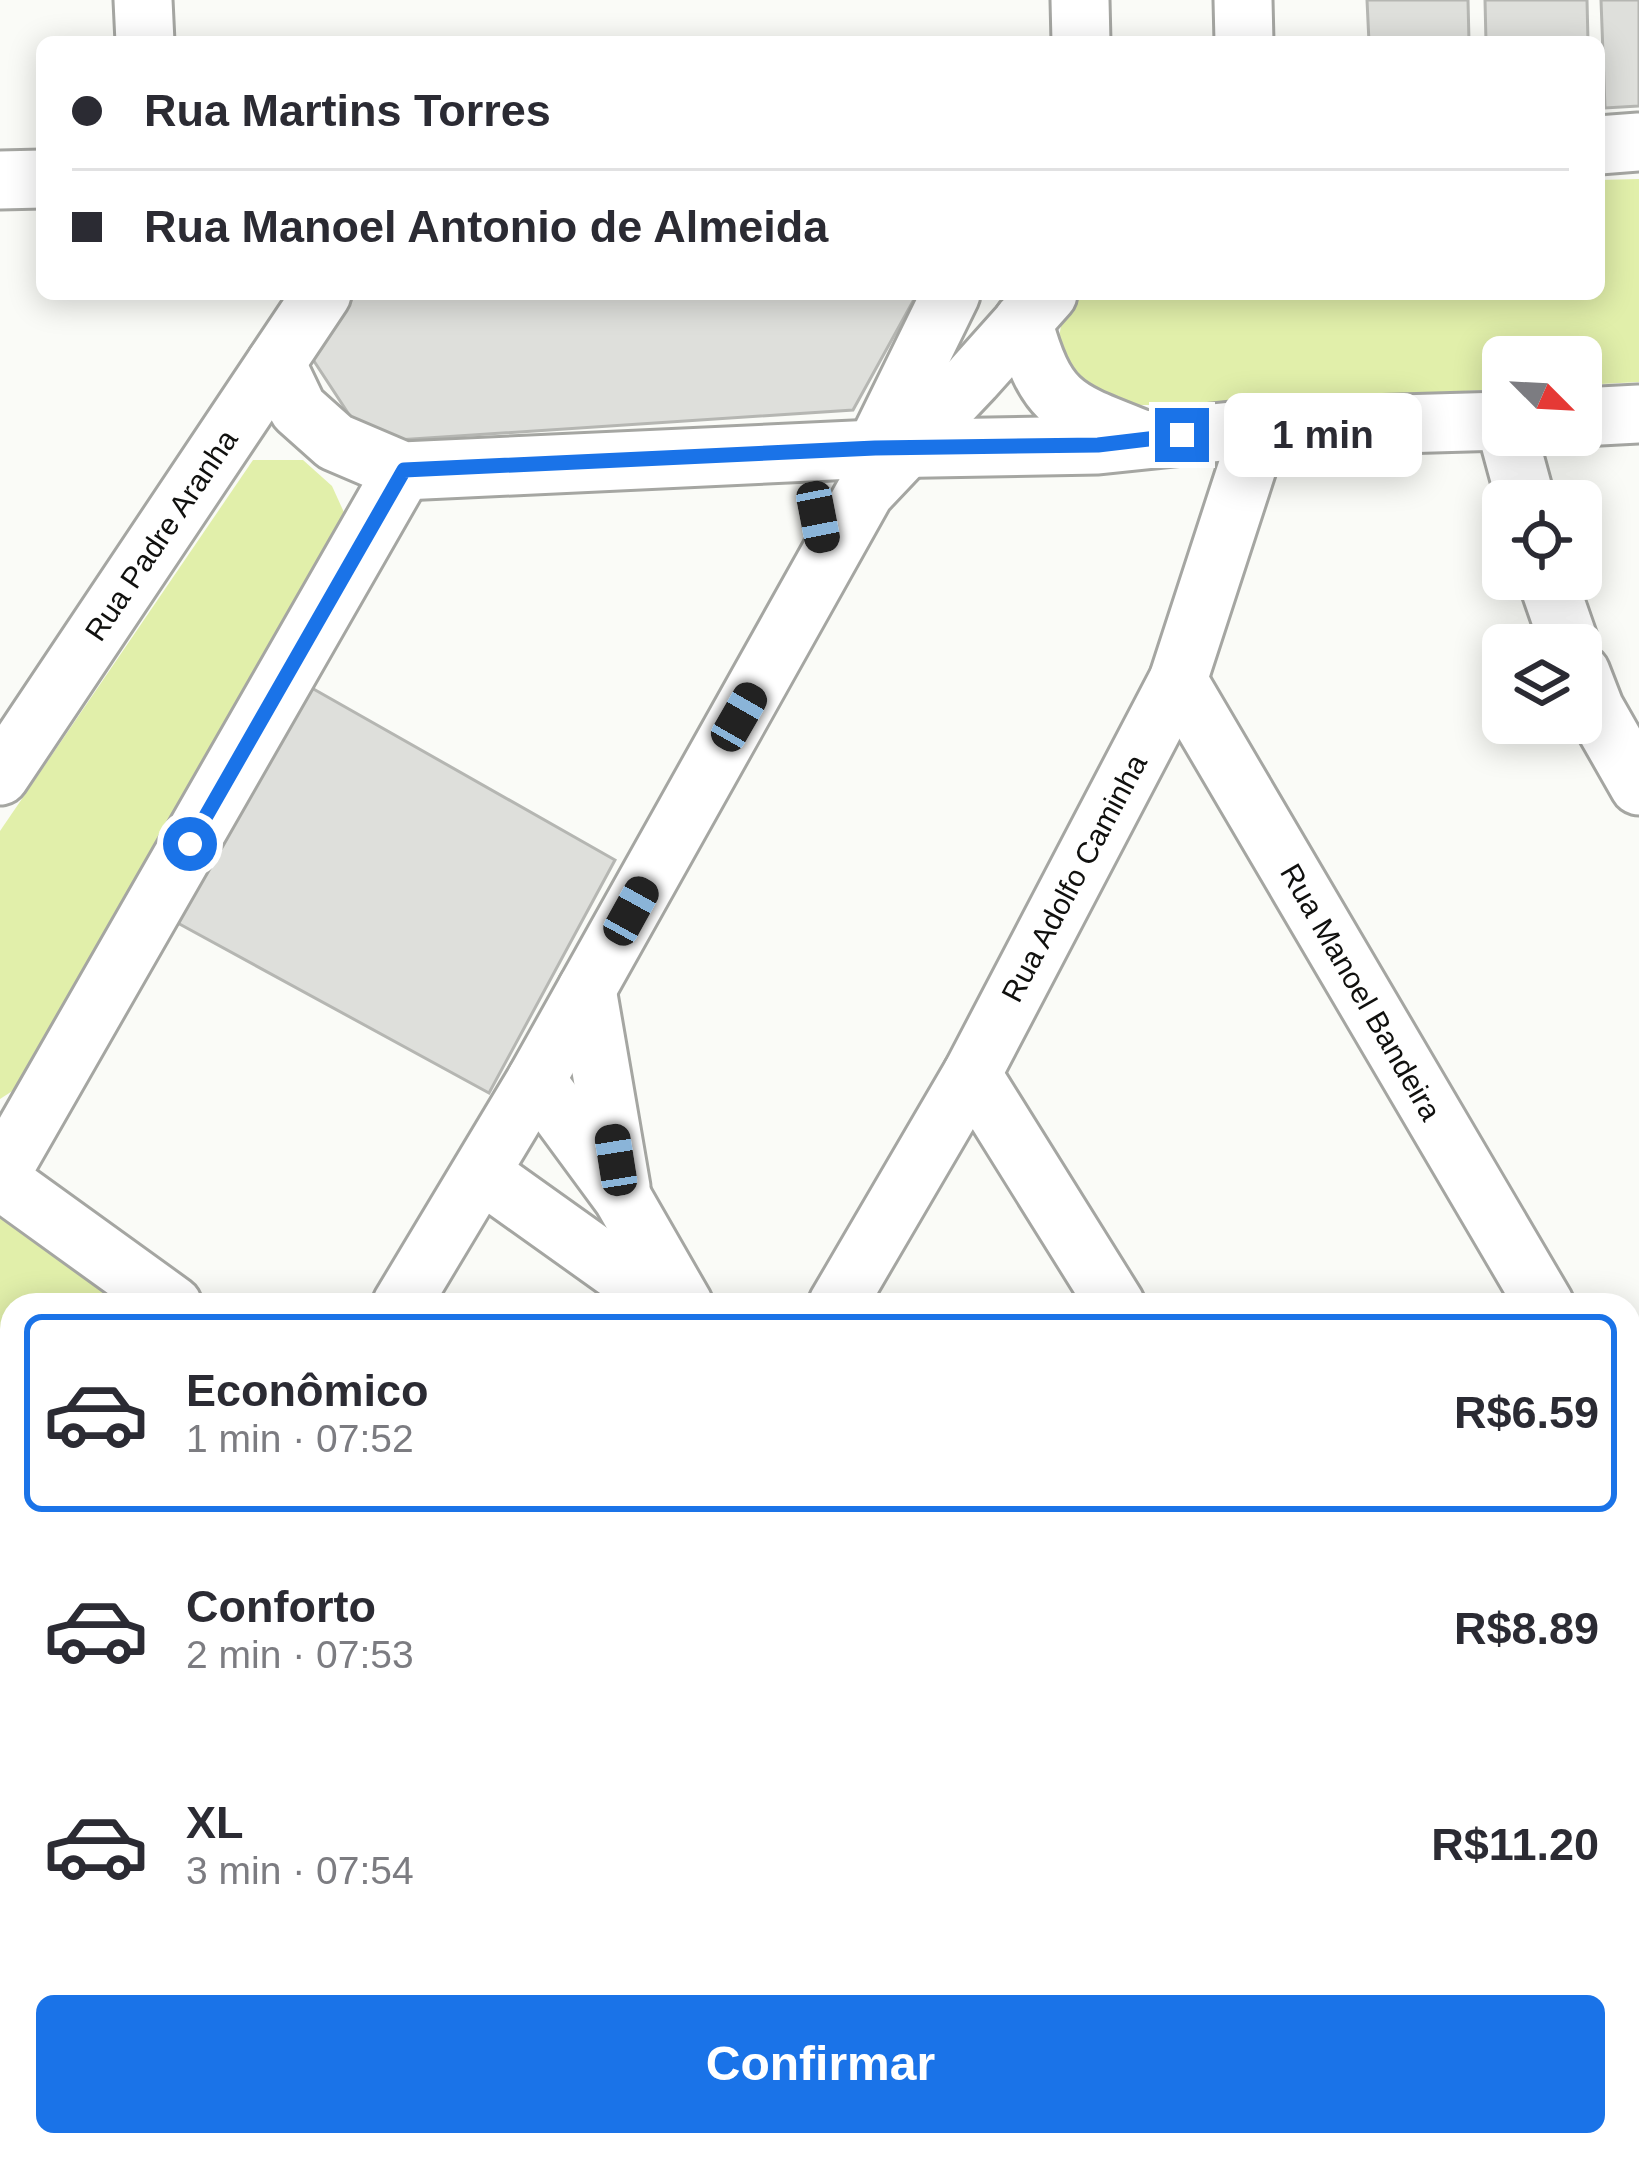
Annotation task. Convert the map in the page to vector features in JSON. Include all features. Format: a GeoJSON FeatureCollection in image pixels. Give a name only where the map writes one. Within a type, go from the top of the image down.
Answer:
{"type":"FeatureCollection","features":[{"type":"Feature","properties":{"kind":"street"},"geometry":{"type":"LineString","coordinates":[[143,0],[145,36]]}},
{"type":"Feature","properties":{"kind":"street"},"geometry":{"type":"LineString","coordinates":[[1080,0],[1081,36]]}},
{"type":"Feature","properties":{"kind":"street"},"geometry":{"type":"LineString","coordinates":[[1243,0],[1244,36]]}},
{"type":"Feature","properties":{"kind":"street"},"geometry":{"type":"LineString","coordinates":[[1605,145],[1639,142]]}},
{"type":"Feature","properties":{"kind":"street"},"geometry":{"type":"LineString","coordinates":[[0,181],[36,179]]}},
{"type":"Feature","properties":{"kind":"street","name":"Rua Padre Aranha"},"geometry":{"type":"LineString","coordinates":[[0,776],[318,300]]}},
{"type":"Feature","properties":{"kind":"street"},"geometry":{"type":"LineString","coordinates":[[408,1293],[536,1080],[882,463],[948,300]]}},
{"type":"Feature","properties":{"kind":"street"},"geometry":{"type":"LineString","coordinates":[[882,463],[1035,307]]}},
{"type":"Feature","properties":{"kind":"street"},"geometry":{"type":"LineString","coordinates":[[1035,307],[1034,361],[1053,394],[1084,417],[1143,439]]}},
{"type":"Feature","properties":{"kind":"street"},"geometry":{"type":"LineString","coordinates":[[276,363],[298,409],[334,442],[404,470],[768,453],[882,463],[1260,428],[1482,422]]}},
{"type":"Feature","properties":{"kind":"street"},"geometry":{"type":"LineString","coordinates":[[1602,416],[1639,415]]}},
{"type":"Feature","properties":{"kind":"street","name":"Rua Adolfo Caminha"},"geometry":{"type":"LineString","coordinates":[[844,1293],[972,1074],[1178,680],[1260,428]]}},
{"type":"Feature","properties":{"kind":"street"},"geometry":{"type":"LineString","coordinates":[[768,453],[794,474],[809,496],[826,561]]}},
{"type":"Feature","properties":{"kind":"street"},"geometry":{"type":"LineString","coordinates":[[157,1293],[0,1178],[404,470]]}},
{"type":"Feature","properties":{"kind":"street","name":"Rua Manoel Bandeira"},"geometry":{"type":"LineString","coordinates":[[1178,680],[1538,1293]]}},
{"type":"Feature","properties":{"kind":"street"},"geometry":{"type":"LineString","coordinates":[[1602,721],[1639,786]]}},
{"type":"Feature","properties":{"kind":"street"},"geometry":{"type":"LineString","coordinates":[[587,988],[622,1197]]}},
{"type":"Feature","properties":{"kind":"street"},"geometry":{"type":"LineString","coordinates":[[972,1074],[1109,1293]]}},
{"type":"Feature","properties":{"kind":"street"},"geometry":{"type":"LineString","coordinates":[[536,1080],[622,1197],[677,1293]]}},
{"type":"Feature","properties":{"kind":"street"},"geometry":{"type":"LineString","coordinates":[[482,1173],[649,1293]]}},
{"type":"Feature","properties":{"kind":"green space"},"geometry":{"type":"Polygon","coordinates":[[[1639,179],[1639,382],[1602,384],[1602,336],[1482,336],[1482,390],[1129,405],[1076,393],[1056,357],[1065,300],[1605,300],[1605,180],[1639,179]]]}},
{"type":"Feature","properties":{"kind":"green space"},"geometry":{"type":"Polygon","coordinates":[[[253,460],[303,460],[332,486],[347,519],[17,1088],[0,1099],[0,831],[253,460]]]}},
{"type":"Feature","properties":{"kind":"green space"},"geometry":{"type":"Polygon","coordinates":[[[0,1218],[104,1293],[0,1293],[0,1218]]]}},
{"type":"Feature","properties":{"kind":"building"},"geometry":{"type":"Polygon","coordinates":[[[1367,0],[1468,0],[1469,36],[1369,36],[1367,0]]]}},
{"type":"Feature","properties":{"kind":"building"},"geometry":{"type":"Polygon","coordinates":[[[1485,0],[1587,0],[1588,36],[1486,36],[1485,0]]]}},
{"type":"Feature","properties":{"kind":"building"},"geometry":{"type":"Polygon","coordinates":[[[1601,0],[1639,0],[1639,106],[1605,108],[1601,0]]]}},
{"type":"Feature","properties":{"kind":"building"},"geometry":{"type":"Polygon","coordinates":[[[349,300],[914,300],[853,410],[367,442],[310,355],[349,300]]]}},
{"type":"Feature","properties":{"kind":"building"},"geometry":{"type":"Polygon","coordinates":[[[310,687],[615,860],[489,1093],[174,921],[310,687]]]}},
{"type":"Feature","properties":{"kind":"route"},"geometry":{"type":"LineString","coordinates":[[190,844],[404,470],[875,448],[1098,445],[1182,435]]}}]}
